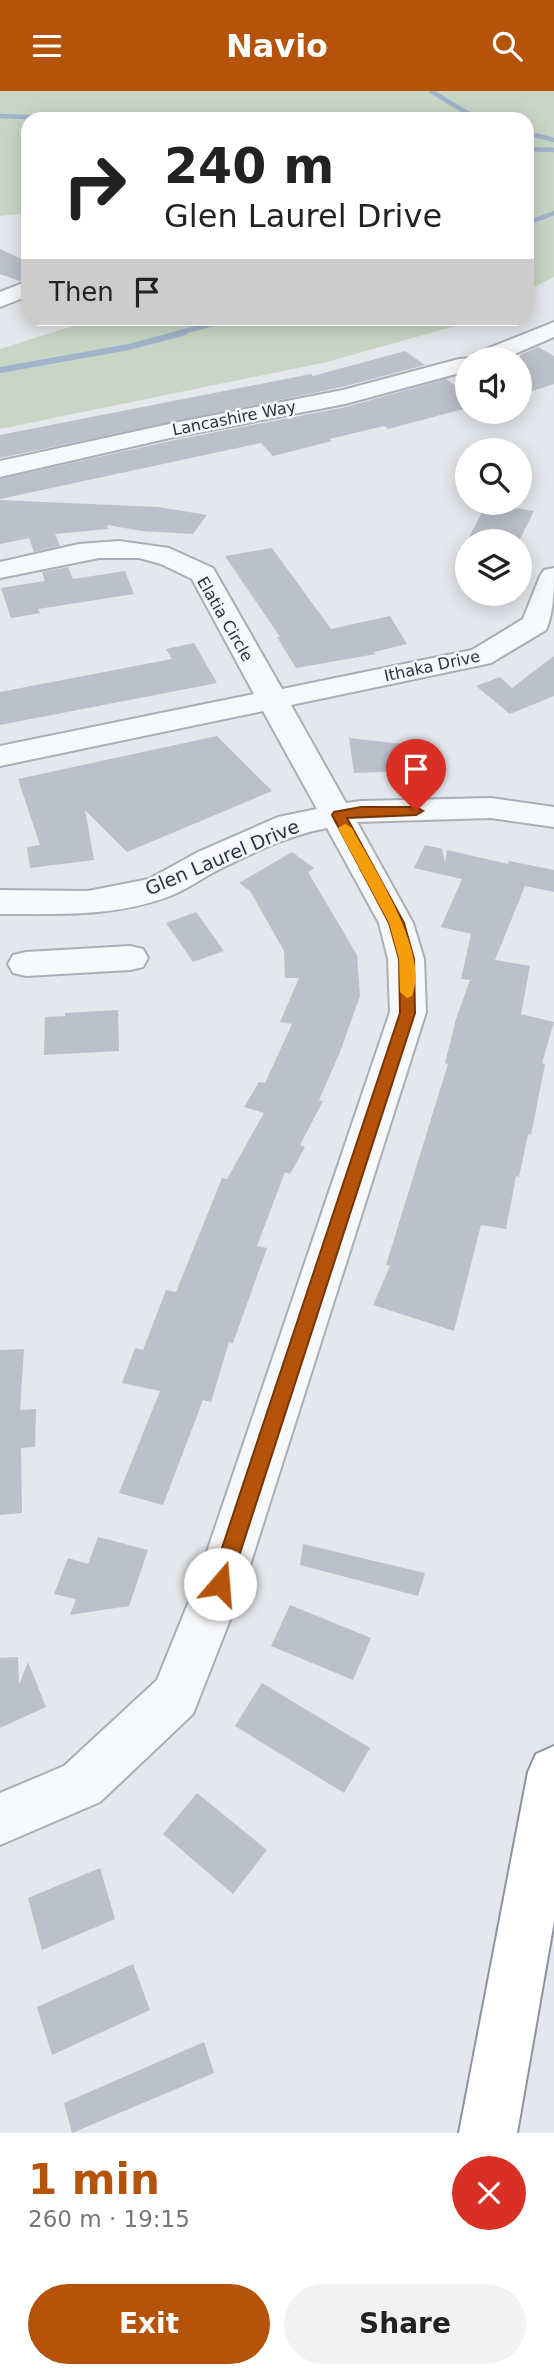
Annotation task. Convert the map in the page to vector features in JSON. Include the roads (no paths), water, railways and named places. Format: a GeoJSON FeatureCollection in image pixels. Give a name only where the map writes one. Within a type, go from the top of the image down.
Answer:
{"type":"FeatureCollection","features":[{"type":"Feature","properties":{"kind":"highway"},"geometry":{"type":"LineString","coordinates":[[488,2133],[554,1772]]}},
{"type":"Feature","properties":{"kind":"street"},"geometry":{"type":"LineString","coordinates":[[3,297],[21,291]]}},
{"type":"Feature","properties":{"kind":"street"},"geometry":{"type":"LineString","coordinates":[[511,347],[554,329]]}},
{"type":"Feature","properties":{"kind":"street","name":"Lancashire Way"},"geometry":{"type":"LineString","coordinates":[[0,470],[174,430],[345,397],[455,367]]}},
{"type":"Feature","properties":{"kind":"street","name":"Elatia Circle"},"geometry":{"type":"LineString","coordinates":[[0,569],[95,549],[117,548],[160,554],[202,575],[396,923],[406,959],[408,1013],[220,1584],[175,1697],[82,1784],[0,1819]]}},
{"type":"Feature","properties":{"kind":"street","name":"Ithaka Drive"},"geometry":{"type":"LineString","coordinates":[[270,698],[481,657],[536,624],[554,576]]}},
{"type":"Feature","properties":{"kind":"street"},"geometry":{"type":"LineString","coordinates":[[0,756],[270,698]]}},
{"type":"Feature","properties":{"kind":"street","name":"Glen Laurel Drive"},"geometry":{"type":"LineString","coordinates":[[0,902],[88,903],[159,888],[210,860],[290,824],[361,811],[491,808],[554,817]]}},
{"type":"Feature","properties":{"kind":"street","name":"Glen Laurel Drive"},"geometry":{"type":"LineString","coordinates":[[444,811],[484,827],[554,841]]}},
{"type":"Feature","properties":{"kind":"street"},"geometry":{"type":"LineString","coordinates":[[67,902],[73,960]]}},
{"type":"Feature","properties":{"kind":"street"},"geometry":{"type":"LineString","coordinates":[[26,964],[130,958]]}},
{"type":"Feature","properties":{"kind":"waterway"},"geometry":{"type":"LineString","coordinates":[[431,91],[465,112]]}},
{"type":"Feature","properties":{"kind":"waterway"},"geometry":{"type":"LineString","coordinates":[[0,116],[21,117]]}},
{"type":"Feature","properties":{"kind":"waterway"},"geometry":{"type":"LineString","coordinates":[[534,135],[554,140]]}},
{"type":"Feature","properties":{"kind":"waterway"},"geometry":{"type":"LineString","coordinates":[[534,149],[554,150]]}},
{"type":"Feature","properties":{"kind":"waterway"},"geometry":{"type":"LineString","coordinates":[[534,220],[554,213]]}},
{"type":"Feature","properties":{"kind":"waterway"},"geometry":{"type":"LineString","coordinates":[[178,333],[204,326]]}},
{"type":"Feature","properties":{"kind":"waterway"},"geometry":{"type":"LineString","coordinates":[[0,370],[129,347],[185,332]]}}]}
